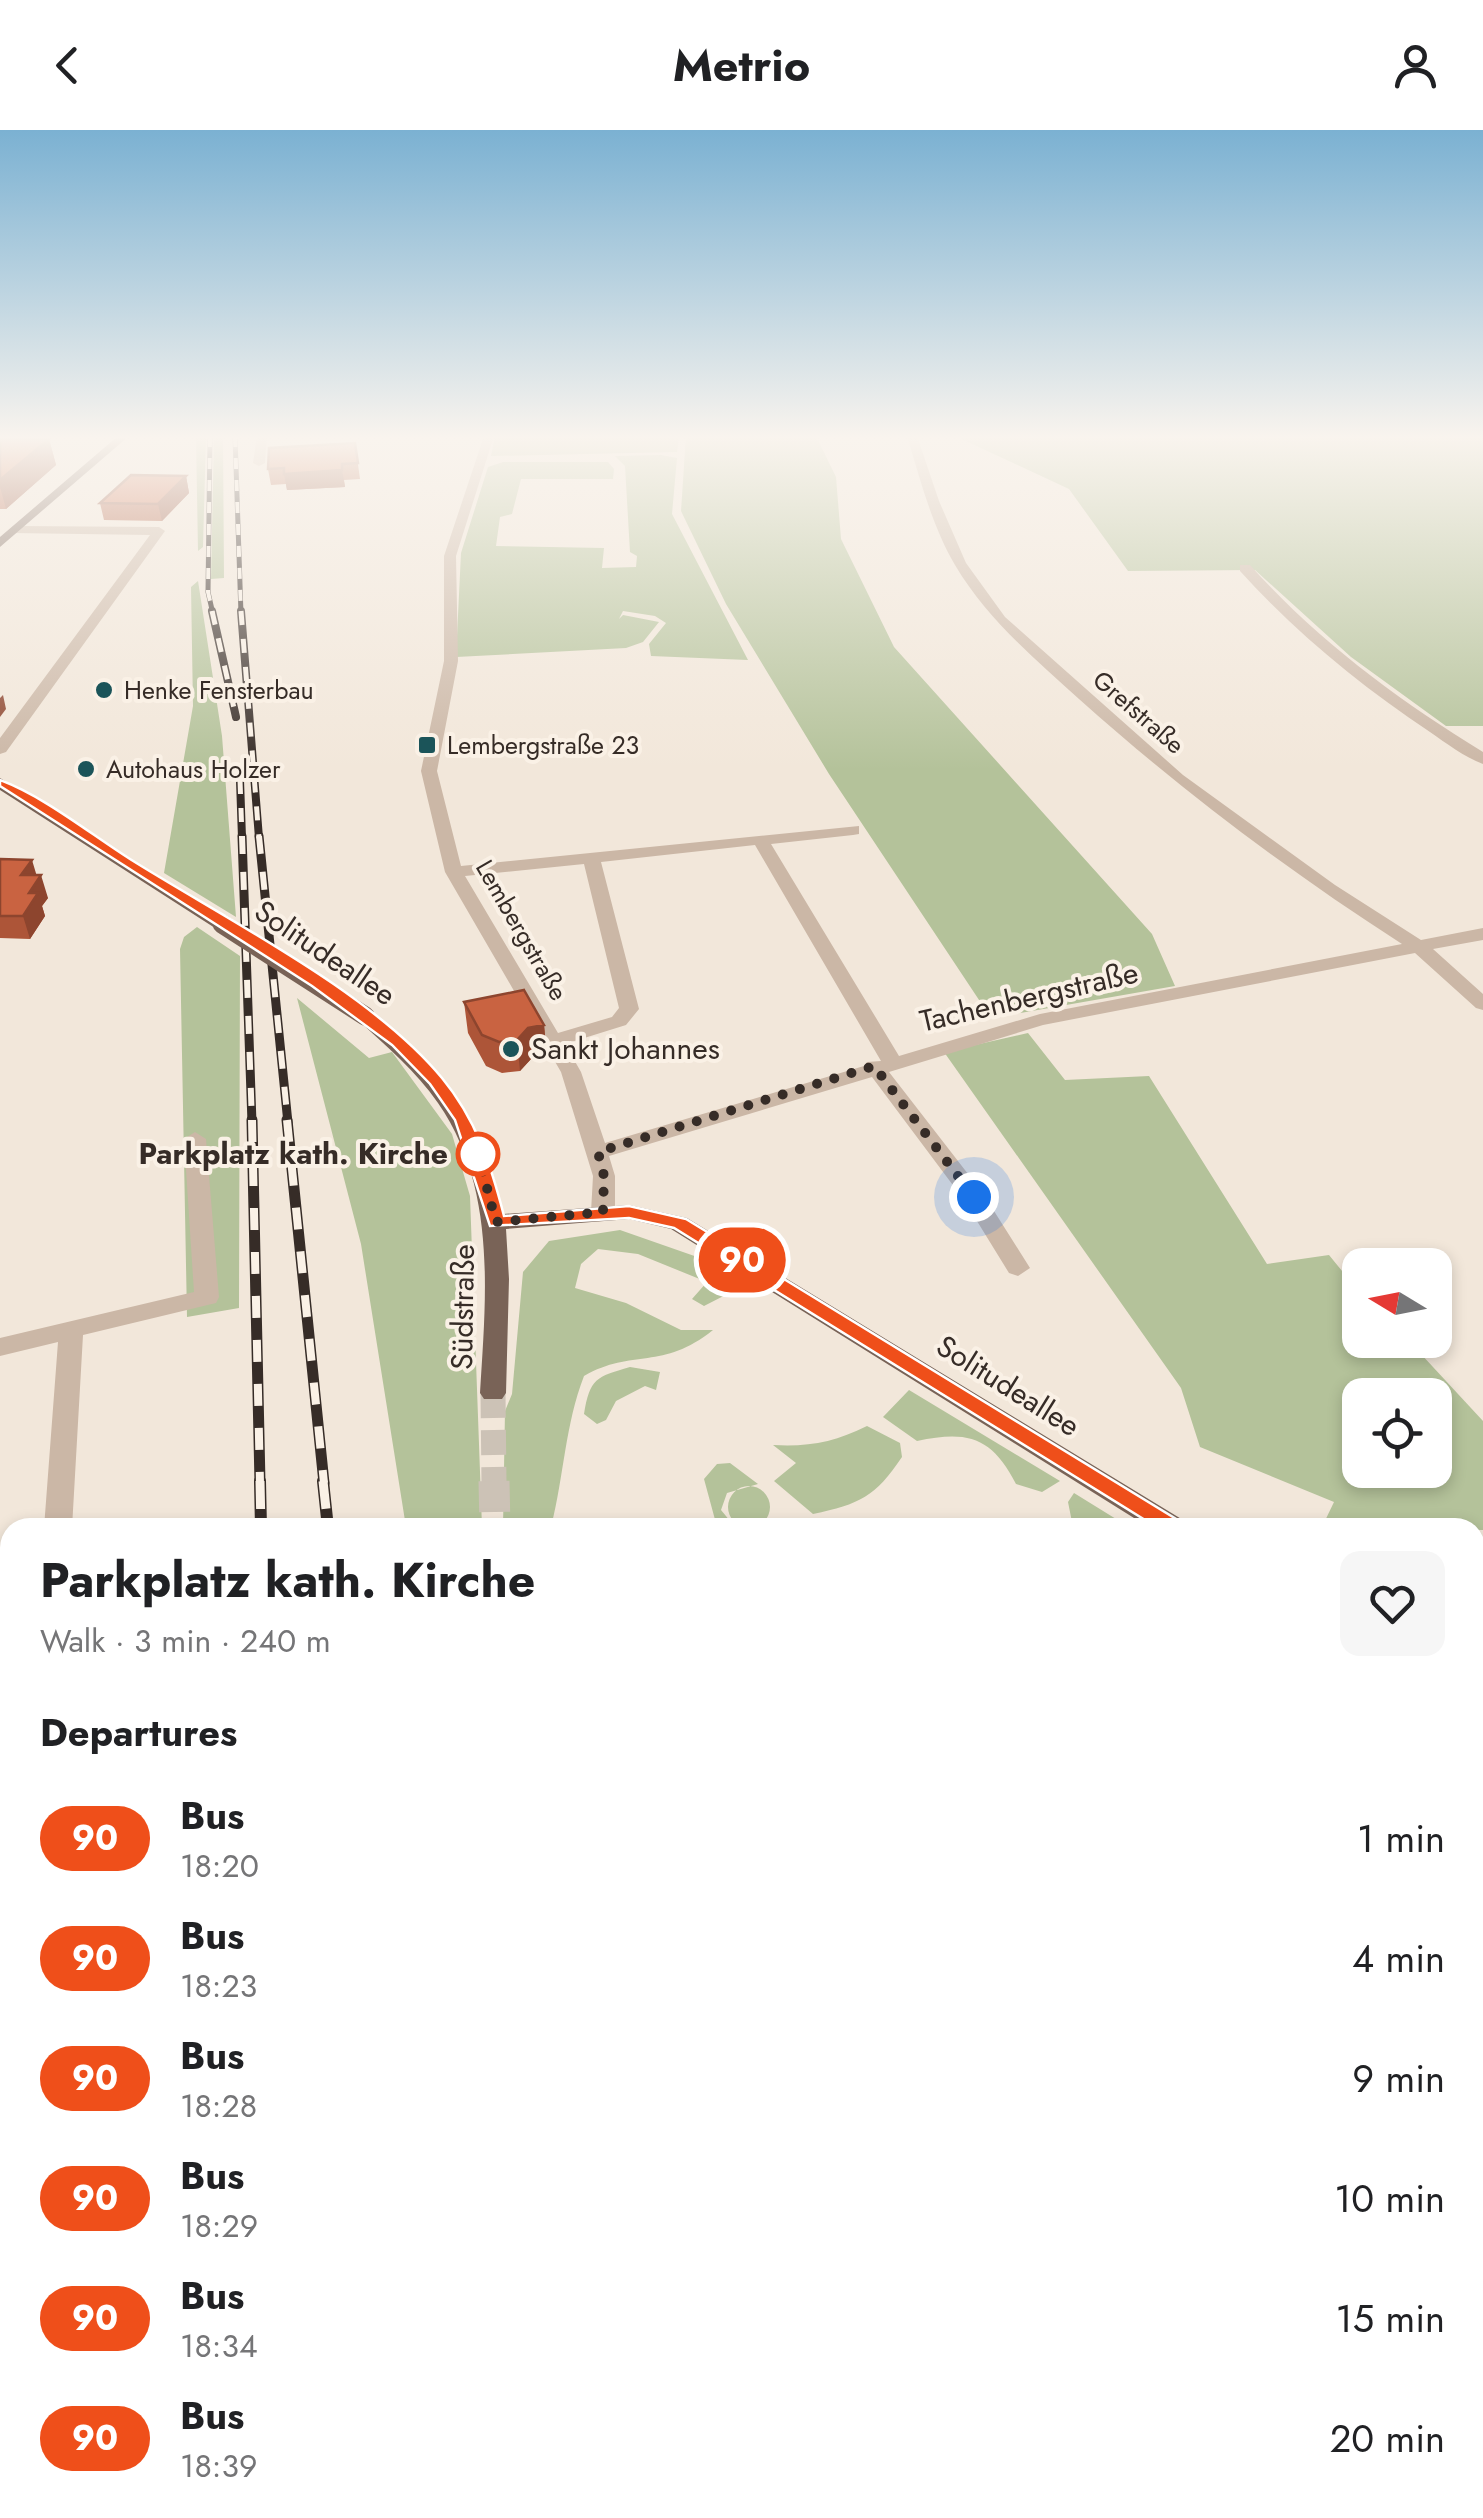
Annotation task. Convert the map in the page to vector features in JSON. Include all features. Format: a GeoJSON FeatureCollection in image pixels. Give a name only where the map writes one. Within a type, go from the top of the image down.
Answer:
{"type":"FeatureCollection","features":[{"type":"Feature","properties":{"kind":"main road","name":"Solitudeallee"},"geometry":{"type":"LineString","coordinates":[[0,783],[365,1016],[422,1066],[463,1120],[482,1164],[496,1222],[603,1212],[662,1217],[706,1236],[1157,1518]]}},
{"type":"Feature","properties":{"kind":"main road","name":"Südstraße"},"geometry":{"type":"LineString","coordinates":[[493,1394],[499,1276],[496,1222]]}},
{"type":"Feature","properties":{"kind":"street"},"geometry":{"type":"LineString","coordinates":[[0,749],[147,547]]}},
{"type":"Feature","properties":{"kind":"street","name":"Lembergstraße"},"geometry":{"type":"LineString","coordinates":[[453,547],[452,661],[429,771],[454,872],[571,1072],[604,1176],[603,1212]]}},
{"type":"Feature","properties":{"kind":"street","name":"Grefstraße"},"geometry":{"type":"LineString","coordinates":[[954,547],[1000,620],[1177,778],[1329,889],[1422,949],[1483,1004]]}},
{"type":"Feature","properties":{"kind":"street"},"geometry":{"type":"LineString","coordinates":[[1245,568],[1269,598],[1310,633],[1453,741],[1483,758]]}},
{"type":"Feature","properties":{"kind":"street"},"geometry":{"type":"LineString","coordinates":[[454,872],[853,830]]}},
{"type":"Feature","properties":{"kind":"street"},"geometry":{"type":"LineString","coordinates":[[761,840],[883,1064],[1018,1268]]}},
{"type":"Feature","properties":{"kind":"street"},"geometry":{"type":"LineString","coordinates":[[554,1041],[619,1022],[629,1009],[592,859]]}},
{"type":"Feature","properties":{"kind":"street","name":"Tachenbergstraße"},"geometry":{"type":"LineString","coordinates":[[598,1152],[1040,1020],[1422,949],[1483,934]]}},
{"type":"Feature","properties":{"kind":"street"},"geometry":{"type":"LineString","coordinates":[[0,1347],[207,1297],[195,1139]]}},
{"type":"Feature","properties":{"kind":"street"},"geometry":{"type":"LineString","coordinates":[[59,1518],[71,1330]]}},
{"type":"Feature","properties":{"kind":"green space"},"geometry":{"type":"Polygon","coordinates":[[[212,547],[224,547],[224,578],[211,579],[212,547]]]}},
{"type":"Feature","properties":{"kind":"green space"},"geometry":{"type":"Polygon","coordinates":[[[463,547],[604,548],[602,568],[636,567],[637,556],[630,547],[689,547],[748,660],[651,656],[649,644],[666,623],[655,616],[623,611],[619,619],[623,615],[659,622],[643,642],[626,648],[456,657],[463,547]]]}},
{"type":"Feature","properties":{"kind":"green space"},"geometry":{"type":"Polygon","coordinates":[[[699,547],[845,547],[894,647],[1152,934],[1175,986],[991,1018],[829,774],[726,604],[699,547]]]}},
{"type":"Feature","properties":{"kind":"green space"},"geometry":{"type":"Polygon","coordinates":[[[1111,547],[1483,547],[1483,726],[1446,726],[1351,657],[1255,570],[1128,571],[1111,547]]]}},
{"type":"Feature","properties":{"kind":"green space"},"geometry":{"type":"Polygon","coordinates":[[[198,581],[222,736],[236,917],[164,873],[193,706],[191,587],[198,581]]]}},
{"type":"Feature","properties":{"kind":"green space"},"geometry":{"type":"Polygon","coordinates":[[[197,927],[240,956],[239,1308],[187,1317],[180,949],[184,937],[197,927]]]}},
{"type":"Feature","properties":{"kind":"green space"},"geometry":{"type":"Polygon","coordinates":[[[297,998],[369,1058],[392,1052],[452,1134],[470,1196],[482,1518],[405,1518],[361,1244],[297,998]]]}},
{"type":"Feature","properties":{"kind":"green space"},"geometry":{"type":"Polygon","coordinates":[[[1028,1033],[1065,1080],[1149,1076],[1267,1264],[1329,1255],[1342,1271],[1342,1358],[1425,1358],[1443,1378],[1342,1378],[1342,1488],[1452,1488],[1452,1388],[1483,1421],[1483,1518],[1326,1518],[1334,1502],[1200,1447],[1181,1388],[944,1052],[1028,1033]]]}},
{"type":"Feature","properties":{"kind":"green space"},"geometry":{"type":"Polygon","coordinates":[[[620,1230],[703,1259],[745,1285],[704,1306],[692,1299],[707,1282],[638,1254],[598,1249],[581,1264],[575,1288],[626,1303],[681,1330],[713,1330],[678,1351],[618,1363],[584,1376],[553,1518],[503,1518],[505,1411],[512,1394],[523,1272],[549,1241],[620,1230]]]}},
{"type":"Feature","properties":{"kind":"green space"},"geometry":{"type":"Polygon","coordinates":[[[630,1367],[660,1372],[656,1390],[645,1386],[616,1401],[606,1420],[597,1424],[584,1414],[592,1386],[602,1377],[630,1367]]]}},
{"type":"Feature","properties":{"kind":"green space"},"geometry":{"type":"Polygon","coordinates":[[[909,1390],[1060,1481],[1042,1492],[1016,1484],[998,1456],[964,1437],[917,1441],[883,1417],[909,1390]]]}},
{"type":"Feature","properties":{"kind":"green space"},"geometry":{"type":"Polygon","coordinates":[[[867,1426],[900,1443],[902,1457],[865,1497],[813,1514],[774,1481],[796,1463],[773,1445],[822,1442],[867,1426]]]}},
{"type":"Feature","properties":{"kind":"green space"},"geometry":{"type":"Polygon","coordinates":[[[730,1463],[758,1484],[727,1493],[721,1510],[728,1518],[715,1518],[704,1479],[717,1464],[730,1463]]]}},
{"type":"Feature","properties":{"kind":"green space"},"geometry":{"type":"Polygon","coordinates":[[[741,1488],[757,1488],[768,1499],[766,1518],[730,1515],[730,1499],[741,1488]]]}},
{"type":"Feature","properties":{"kind":"green space"},"geometry":{"type":"Polygon","coordinates":[[[1074,1493],[1114,1518],[1071,1518],[1068,1502],[1074,1493]]]}},
{"type":"Feature","properties":{"kind":"building"},"geometry":{"type":"Polygon","coordinates":[[[0,859],[32,860],[21,875],[41,875],[29,893],[38,893],[23,916],[0,916],[0,859]]]}},
{"type":"Feature","properties":{"kind":"building"},"geometry":{"type":"Polygon","coordinates":[[[524,990],[544,1025],[528,1028],[517,1040],[499,1042],[482,1035],[464,1002],[524,990]]]}},
{"type":"Feature","properties":{"kind":"tunnel"},"geometry":{"type":"LineString","coordinates":[[493,1393],[494,1483]]}},
{"type":"Feature","properties":{"kind":"tunnel"},"geometry":{"type":"LineString","coordinates":[[494,1481],[495,1518]]}},
{"type":"Feature","properties":{"kind":"railway"},"geometry":{"type":"LineString","coordinates":[[209,547],[208,592],[213,614]]}},
{"type":"Feature","properties":{"kind":"railway"},"geometry":{"type":"LineString","coordinates":[[239,547],[241,614]]}},
{"type":"Feature","properties":{"kind":"railway"},"geometry":{"type":"LineString","coordinates":[[212,611],[236,717]]}},
{"type":"Feature","properties":{"kind":"railway"},"geometry":{"type":"LineString","coordinates":[[241,611],[259,838]]}},
{"type":"Feature","properties":{"kind":"railway"},"geometry":{"type":"LineString","coordinates":[[240,780],[242,838]]}},
{"type":"Feature","properties":{"kind":"railway"},"geometry":{"type":"LineString","coordinates":[[242,836],[252,1123]]}},
{"type":"Feature","properties":{"kind":"railway"},"geometry":{"type":"LineString","coordinates":[[259,836],[288,1123]]}},
{"type":"Feature","properties":{"kind":"railway"},"geometry":{"type":"LineString","coordinates":[[252,1120],[260,1483]]}},
{"type":"Feature","properties":{"kind":"railway"},"geometry":{"type":"LineString","coordinates":[[287,1120],[324,1483]]}},
{"type":"Feature","properties":{"kind":"railway"},"geometry":{"type":"LineString","coordinates":[[260,1481],[261,1518]]}},
{"type":"Feature","properties":{"kind":"railway"},"geometry":{"type":"LineString","coordinates":[[323,1481],[327,1518]]}},
{"type":"Feature","properties":{"kind":"bus line","name":"90"},"geometry":{"type":"LineString","coordinates":[[0,783],[317,982],[398,1042],[436,1081],[463,1120],[482,1164],[496,1222],[629,1212],[680,1224],[706,1236],[1157,1518]]}},
{"type":"Feature","properties":{"kind":"place","name":"Henke Fensterbau"},"geometry":{"type":"Point","coordinates":[104,690]}},
{"type":"Feature","properties":{"kind":"place","name":"Lembergstraße 23"},"geometry":{"type":"Point","coordinates":[427,745]}},
{"type":"Feature","properties":{"kind":"place","name":"Autohaus Holzer"},"geometry":{"type":"Point","coordinates":[86,769]}},
{"type":"Feature","properties":{"kind":"place","name":"Sankt Johannes"},"geometry":{"type":"Point","coordinates":[511,1049]}},
{"type":"Feature","properties":{"kind":"place","name":"Parkplatz kath. Kirche"},"geometry":{"type":"Point","coordinates":[478,1154]}},
{"type":"Feature","properties":{"kind":"route"},"geometry":{"type":"LineString","coordinates":[[478,1154],[496,1222],[603,1212],[604,1176],[598,1152],[874,1066],[974,1197]]}}]}
